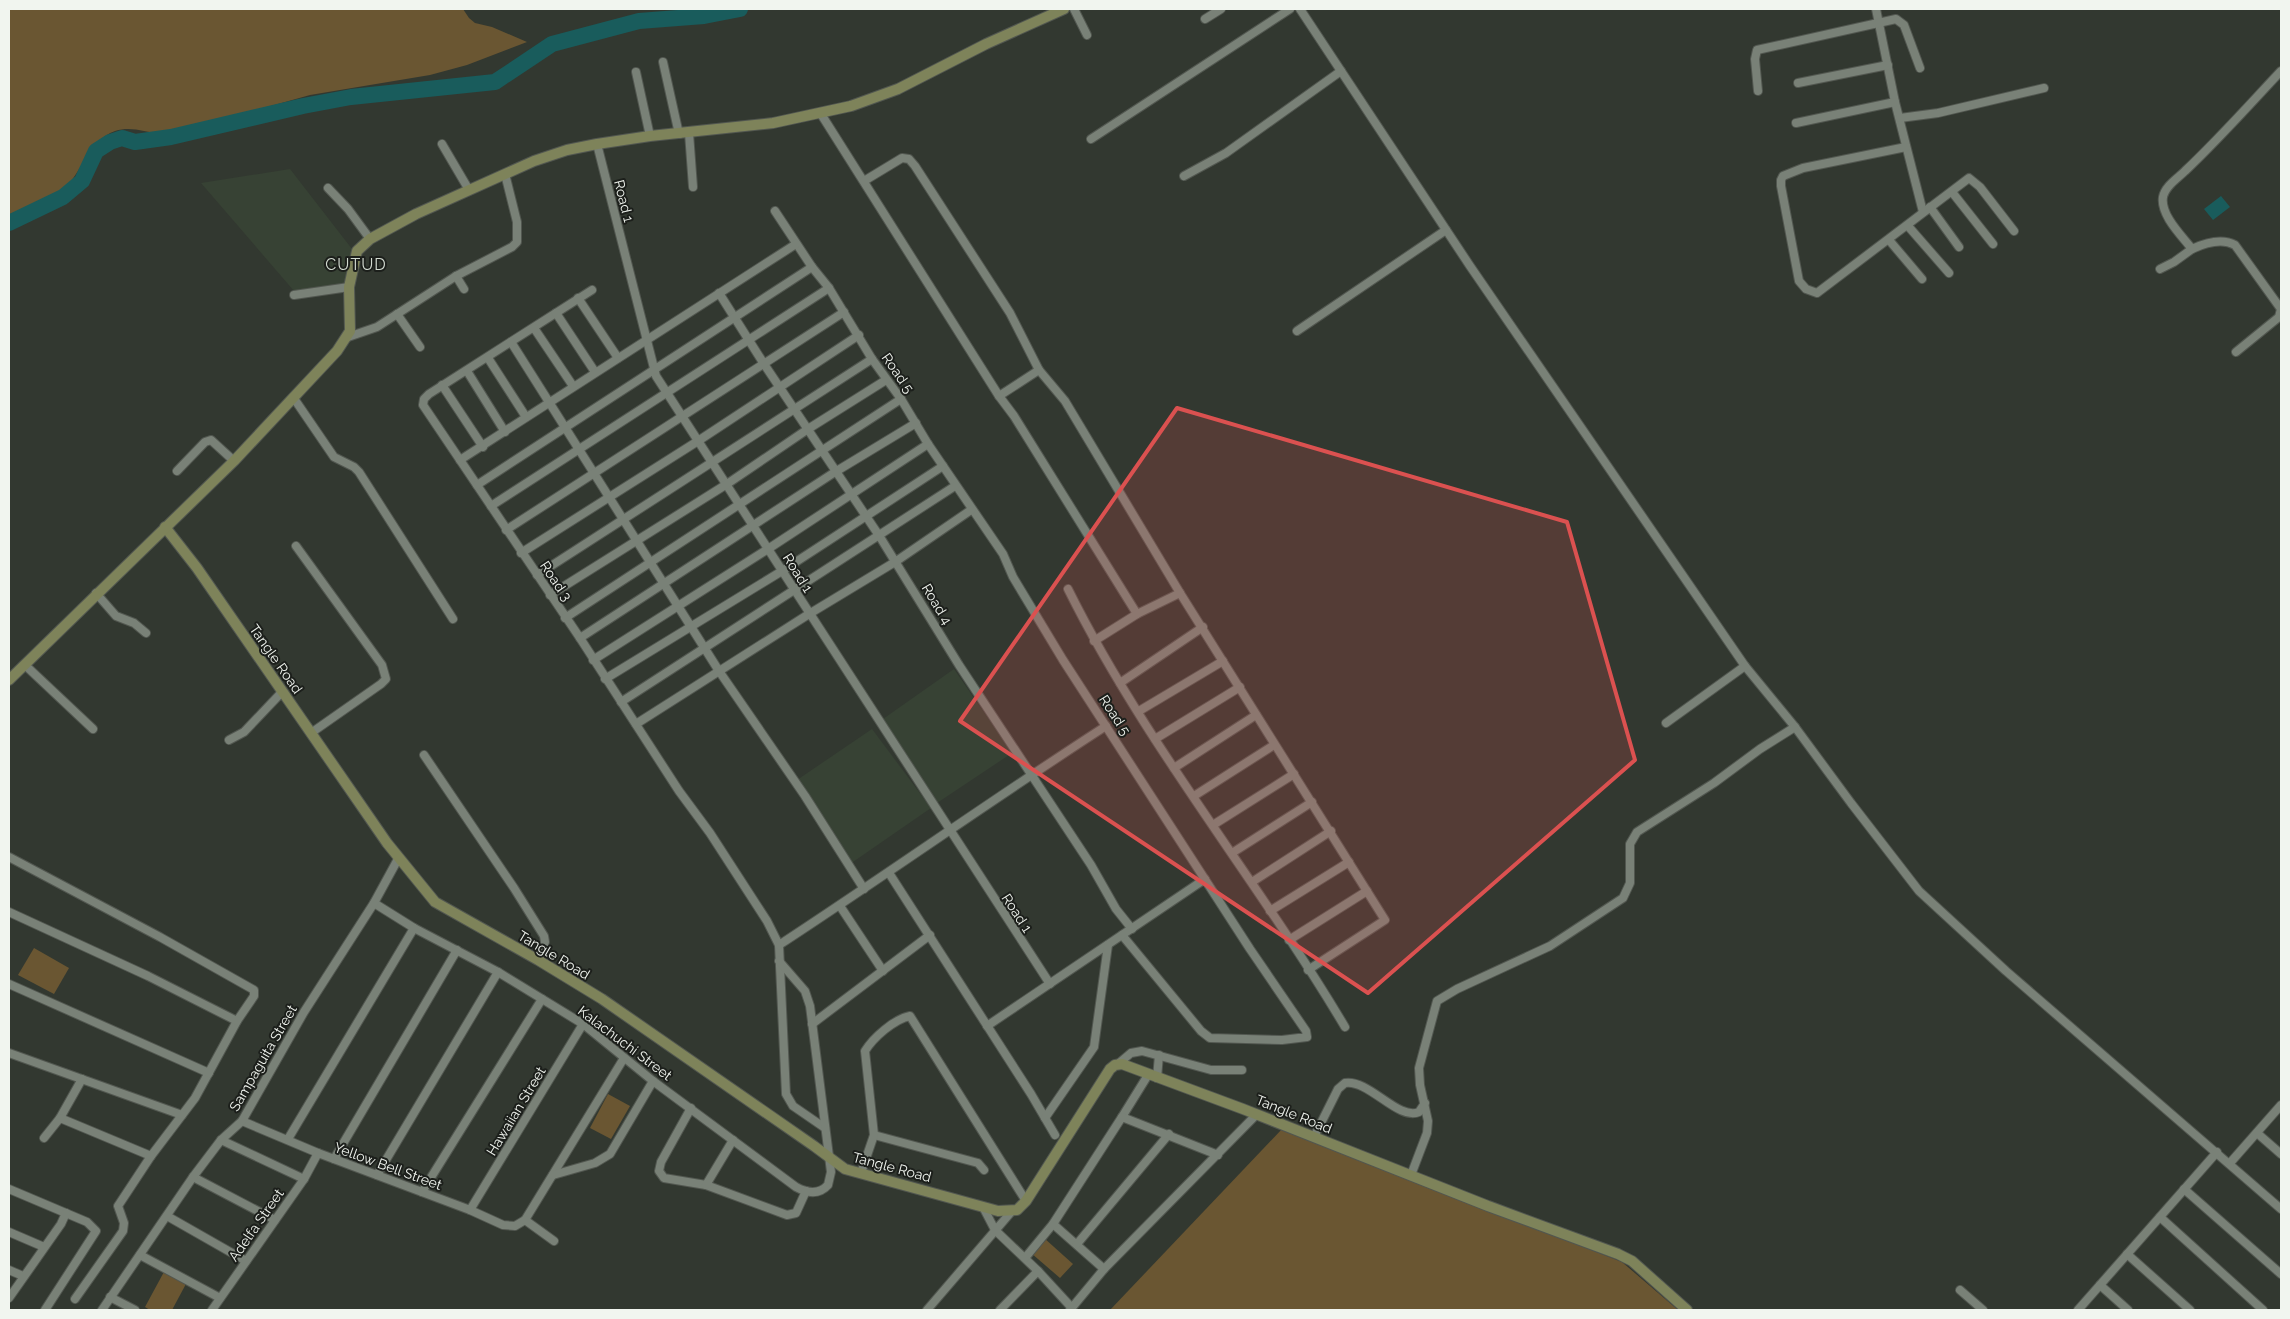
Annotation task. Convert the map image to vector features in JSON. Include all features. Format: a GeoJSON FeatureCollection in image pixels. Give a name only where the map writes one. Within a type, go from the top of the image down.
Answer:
{"type":"FeatureCollection","features":[{"type":"Feature","properties":{"kind":"street"},"geometry":{"type":"LineString","coordinates":[[9,680],[96,593],[234,461],[337,350],[348,336],[351,325],[349,288],[357,251],[370,239],[416,214],[552,155],[597,144],[650,136],[773,123],[822,114],[851,106],[898,89],[979,48],[1064,9]]}},
{"type":"Feature","properties":{"kind":"street"},"geometry":{"type":"LineString","coordinates":[[1074,9],[1087,35]]}},
{"type":"Feature","properties":{"kind":"street"},"geometry":{"type":"LineString","coordinates":[[1205,19],[1221,9]]}},
{"type":"Feature","properties":{"kind":"street"},"geometry":{"type":"LineString","coordinates":[[1091,139],[1290,9]]}},
{"type":"Feature","properties":{"kind":"street"},"geometry":{"type":"LineString","coordinates":[[1300,9],[1446,230],[1745,666],[1795,727],[1919,891],[2006,971],[2281,1209]]}},
{"type":"Feature","properties":{"kind":"street"},"geometry":{"type":"LineString","coordinates":[[1876,9],[1906,146],[1927,210],[1959,247]]}},
{"type":"Feature","properties":{"kind":"street"},"geometry":{"type":"LineString","coordinates":[[1758,91],[1755,59],[1757,50],[1896,18],[1902,22],[1920,68]]}},
{"type":"Feature","properties":{"kind":"street"},"geometry":{"type":"LineString","coordinates":[[662,62],[684,133],[693,187]]}},
{"type":"Feature","properties":{"kind":"street"},"geometry":{"type":"LineString","coordinates":[[1798,83],[1888,65]]}},
{"type":"Feature","properties":{"kind":"street"},"geometry":{"type":"LineString","coordinates":[[1184,176],[1226,153],[1341,71]]}},
{"type":"Feature","properties":{"kind":"street"},"geometry":{"type":"LineString","coordinates":[[2192,249],[2164,209],[2163,197],[2165,191],[2281,71]]}},
{"type":"Feature","properties":{"kind":"street"},"geometry":{"type":"LineString","coordinates":[[636,72],[650,136]]}},
{"type":"Feature","properties":{"kind":"street"},"geometry":{"type":"LineString","coordinates":[[1900,118],[1938,113],[2044,88]]}},
{"type":"Feature","properties":{"kind":"street"},"geometry":{"type":"LineString","coordinates":[[1796,123],[1896,102]]}},
{"type":"Feature","properties":{"kind":"street"},"geometry":{"type":"LineString","coordinates":[[822,114],[1137,614]]}},
{"type":"Feature","properties":{"kind":"street"},"geometry":{"type":"LineString","coordinates":[[442,144],[469,190]]}},
{"type":"Feature","properties":{"kind":"street","name":"Road 1"},"geometry":{"type":"LineString","coordinates":[[597,144],[656,376],[948,830],[1050,984]]}},
{"type":"Feature","properties":{"kind":"street"},"geometry":{"type":"LineString","coordinates":[[1906,146],[1786,173],[1781,180],[1797,276],[1802,285],[1813,293],[1817,293],[1908,226],[1966,179],[1972,178],[2014,231]]}},
{"type":"Feature","properties":{"kind":"street"},"geometry":{"type":"LineString","coordinates":[[864,181],[902,158],[909,159],[1010,313],[1039,370],[1065,400],[1180,593],[1240,687],[1274,745],[1331,831],[1385,920],[1308,970]]}},
{"type":"Feature","properties":{"kind":"street"},"geometry":{"type":"LineString","coordinates":[[348,336],[367,331],[456,276],[512,247],[517,242],[517,222],[505,174]]}},
{"type":"Feature","properties":{"kind":"street"},"geometry":{"type":"LineString","coordinates":[[328,188],[348,209],[370,239]]}},
{"type":"Feature","properties":{"kind":"street"},"geometry":{"type":"LineString","coordinates":[[1952,192],[1994,244]]}},
{"type":"Feature","properties":{"kind":"street","name":"Road 5"},"geometry":{"type":"LineString","coordinates":[[775,211],[812,267],[829,288],[872,359],[901,399],[971,510],[1003,554],[1013,577],[1036,616],[1205,879],[1306,1031],[1308,1035],[1306,1039],[1210,1038],[1193,1022],[1122,935]]}},
{"type":"Feature","properties":{"kind":"street"},"geometry":{"type":"LineString","coordinates":[[1908,226],[1949,273]]}},
{"type":"Feature","properties":{"kind":"street"},"geometry":{"type":"LineString","coordinates":[[1297,331],[1446,230]]}},
{"type":"Feature","properties":{"kind":"street"},"geometry":{"type":"LineString","coordinates":[[1889,240],[1922,279]]}},
{"type":"Feature","properties":{"kind":"street"},"geometry":{"type":"LineString","coordinates":[[2160,269],[2192,249],[2216,242],[2235,245],[2280,309],[2279,317],[2236,352]]}},
{"type":"Feature","properties":{"kind":"street"},"geometry":{"type":"LineString","coordinates":[[460,460],[483,447],[595,372],[796,244]]}},
{"type":"Feature","properties":{"kind":"street"},"geometry":{"type":"LineString","coordinates":[[477,485],[812,267]]}},
{"type":"Feature","properties":{"kind":"street"},"geometry":{"type":"LineString","coordinates":[[456,276],[464,289]]}},
{"type":"Feature","properties":{"kind":"street"},"geometry":{"type":"LineString","coordinates":[[294,295],[349,288]]}},
{"type":"Feature","properties":{"kind":"street"},"geometry":{"type":"LineString","coordinates":[[491,506],[829,288]]}},
{"type":"Feature","properties":{"kind":"street","name":"Road 3"},"geometry":{"type":"LineString","coordinates":[[592,290],[488,358],[442,385],[426,396],[423,405],[580,638],[679,791],[740,876],[779,945]]}},
{"type":"Feature","properties":{"kind":"street","name":"Road 4"},"geometry":{"type":"LineString","coordinates":[[719,292],[764,364],[880,537],[1091,865],[1116,909],[1132,929]]}},
{"type":"Feature","properties":{"kind":"street"},"geometry":{"type":"LineString","coordinates":[[578,298],[618,358]]}},
{"type":"Feature","properties":{"kind":"street"},"geometry":{"type":"LineString","coordinates":[[506,530],[844,312]]}},
{"type":"Feature","properties":{"kind":"street"},"geometry":{"type":"LineString","coordinates":[[556,313],[595,372]]}},
{"type":"Feature","properties":{"kind":"street"},"geometry":{"type":"LineString","coordinates":[[397,314],[420,348]]}},
{"type":"Feature","properties":{"kind":"street"},"geometry":{"type":"LineString","coordinates":[[534,328],[574,386]]}},
{"type":"Feature","properties":{"kind":"street"},"geometry":{"type":"LineString","coordinates":[[521,553],[698,441],[859,335]]}},
{"type":"Feature","properties":{"kind":"street"},"geometry":{"type":"LineString","coordinates":[[511,342],[609,498],[638,540],[719,671],[805,796],[864,889]]}},
{"type":"Feature","properties":{"kind":"street"},"geometry":{"type":"LineString","coordinates":[[488,358],[526,417]]}},
{"type":"Feature","properties":{"kind":"street"},"geometry":{"type":"LineString","coordinates":[[537,575],[872,359]]}},
{"type":"Feature","properties":{"kind":"street"},"geometry":{"type":"LineString","coordinates":[[999,396],[1039,370]]}},
{"type":"Feature","properties":{"kind":"street"},"geometry":{"type":"LineString","coordinates":[[466,371],[505,432]]}},
{"type":"Feature","properties":{"kind":"street"},"geometry":{"type":"LineString","coordinates":[[550,595],[727,484],[808,429],[886,380]]}},
{"type":"Feature","properties":{"kind":"street"},"geometry":{"type":"LineString","coordinates":[[442,385],[483,447]]}},
{"type":"Feature","properties":{"kind":"street"},"geometry":{"type":"LineString","coordinates":[[292,397],[334,457],[354,466],[359,472],[453,619]]}},
{"type":"Feature","properties":{"kind":"street"},"geometry":{"type":"LineString","coordinates":[[565,618],[901,399]]}},
{"type":"Feature","properties":{"kind":"street"},"geometry":{"type":"LineString","coordinates":[[580,638],[835,472],[916,423]]}},
{"type":"Feature","properties":{"kind":"street"},"geometry":{"type":"LineString","coordinates":[[177,471],[205,442],[211,440],[234,461]]}},
{"type":"Feature","properties":{"kind":"street"},"geometry":{"type":"LineString","coordinates":[[593,660],[768,549],[928,444]]}},
{"type":"Feature","properties":{"kind":"street"},"geometry":{"type":"LineString","coordinates":[[605,679],[782,571],[943,466]]}},
{"type":"Feature","properties":{"kind":"street"},"geometry":{"type":"LineString","coordinates":[[621,702],[880,537],[956,486]]}},
{"type":"Feature","properties":{"kind":"street"},"geometry":{"type":"LineString","coordinates":[[636,724],[809,614],[895,562],[971,510]]}},
{"type":"Feature","properties":{"kind":"street","name":"Tangle Road"},"geometry":{"type":"LineString","coordinates":[[165,527],[197,568],[398,859],[435,902],[538,960],[602,1000],[838,1166],[998,1211],[1012,1211]]}},
{"type":"Feature","properties":{"kind":"street"},"geometry":{"type":"LineString","coordinates":[[296,546],[382,665],[386,679],[382,684],[311,733]]}},
{"type":"Feature","properties":{"kind":"street"},"geometry":{"type":"LineString","coordinates":[[1068,589],[1094,641],[1155,739],[1252,882],[1345,1027]]}},
{"type":"Feature","properties":{"kind":"street"},"geometry":{"type":"LineString","coordinates":[[96,593],[116,616],[134,624],[146,634]]}},
{"type":"Feature","properties":{"kind":"street"},"geometry":{"type":"LineString","coordinates":[[1094,641],[1137,614],[1180,593]]}},
{"type":"Feature","properties":{"kind":"street"},"geometry":{"type":"LineString","coordinates":[[1120,683],[1203,628]]}},
{"type":"Feature","properties":{"kind":"street"},"geometry":{"type":"LineString","coordinates":[[1139,711],[1223,661]]}},
{"type":"Feature","properties":{"kind":"street"},"geometry":{"type":"LineString","coordinates":[[25,664],[93,729]]}},
{"type":"Feature","properties":{"kind":"street"},"geometry":{"type":"LineString","coordinates":[[1666,723],[1745,666]]}},
{"type":"Feature","properties":{"kind":"street"},"geometry":{"type":"LineString","coordinates":[[1155,739],[1240,687]]}},
{"type":"Feature","properties":{"kind":"street"},"geometry":{"type":"LineString","coordinates":[[229,740],[244,732],[282,692]]}},
{"type":"Feature","properties":{"kind":"street"},"geometry":{"type":"LineString","coordinates":[[1174,768],[1256,715]]}},
{"type":"Feature","properties":{"kind":"street"},"geometry":{"type":"LineString","coordinates":[[826,1128],[793,1106],[786,1094],[779,945],[890,873],[948,830],[1106,726]]}},
{"type":"Feature","properties":{"kind":"street"},"geometry":{"type":"LineString","coordinates":[[1411,1175],[1427,1133],[1428,1121],[1418,1068],[1435,1004],[1440,999],[1505,966],[1550,946],[1617,903],[1629,888],[1630,844],[1637,832],[1714,783],[1744,760],[1795,727]]}},
{"type":"Feature","properties":{"kind":"street"},"geometry":{"type":"LineString","coordinates":[[1194,796],[1274,745]]}},
{"type":"Feature","properties":{"kind":"street"},"geometry":{"type":"LineString","coordinates":[[424,755],[514,888],[544,936],[545,942],[538,960]]}},
{"type":"Feature","properties":{"kind":"street"},"geometry":{"type":"LineString","coordinates":[[1213,825],[1294,774]]}},
{"type":"Feature","properties":{"kind":"street"},"geometry":{"type":"LineString","coordinates":[[1232,853],[1312,802]]}},
{"type":"Feature","properties":{"kind":"street"},"geometry":{"type":"LineString","coordinates":[[1252,882],[1331,831]]}},
{"type":"Feature","properties":{"kind":"street"},"geometry":{"type":"LineString","coordinates":[[9,858],[160,937],[254,990],[254,996],[237,1021],[209,1074],[118,1206],[124,1223],[123,1231],[75,1299]]}},
{"type":"Feature","properties":{"kind":"street","name":"Sampaguita Street"},"geometry":{"type":"LineString","coordinates":[[102,1310],[193,1177],[221,1140],[242,1120],[304,1012],[374,903],[398,859]]}},
{"type":"Feature","properties":{"kind":"street"},"geometry":{"type":"LineString","coordinates":[[1270,912],[1349,862]]}},
{"type":"Feature","properties":{"kind":"street"},"geometry":{"type":"LineString","coordinates":[[890,873],[1054,1135]]}},
{"type":"Feature","properties":{"kind":"street"},"geometry":{"type":"LineString","coordinates":[[987,1026],[1205,879]]}},
{"type":"Feature","properties":{"kind":"street"},"geometry":{"type":"LineString","coordinates":[[1289,940],[1367,891]]}},
{"type":"Feature","properties":{"kind":"street","name":"Kalachuchi Street"},"geometry":{"type":"LineString","coordinates":[[374,903],[414,928],[498,972],[583,1024],[690,1108],[796,1187],[806,1192]]}},
{"type":"Feature","properties":{"kind":"street"},"geometry":{"type":"LineString","coordinates":[[840,906],[883,971]]}},
{"type":"Feature","properties":{"kind":"street"},"geometry":{"type":"LineString","coordinates":[[9,912],[148,976],[237,1021]]}},
{"type":"Feature","properties":{"kind":"street"},"geometry":{"type":"LineString","coordinates":[[288,1140],[414,928]]}},
{"type":"Feature","properties":{"kind":"street"},"geometry":{"type":"LineString","coordinates":[[812,1024],[930,935]]}},
{"type":"Feature","properties":{"kind":"street"},"geometry":{"type":"LineString","coordinates":[[1044,1118],[1094,1047],[1108,945]]}},
{"type":"Feature","properties":{"kind":"street"},"geometry":{"type":"LineString","coordinates":[[334,1159],[457,950]]}},
{"type":"Feature","properties":{"kind":"street"},"geometry":{"type":"LineString","coordinates":[[690,1108],[661,1162],[660,1174],[664,1178],[706,1185],[790,1216],[800,1208],[806,1192],[818,1192],[828,1185],[831,1172],[810,1006],[805,991],[779,961]]}},
{"type":"Feature","properties":{"kind":"street"},"geometry":{"type":"LineString","coordinates":[[378,1175],[498,972]]}},
{"type":"Feature","properties":{"kind":"street"},"geometry":{"type":"LineString","coordinates":[[9,984],[209,1074]]}},
{"type":"Feature","properties":{"kind":"street"},"geometry":{"type":"LineString","coordinates":[[422,1192],[542,999]]}},
{"type":"Feature","properties":{"kind":"street"},"geometry":{"type":"LineString","coordinates":[[861,1173],[874,1135],[864,1051],[896,1023],[910,1016],[1026,1200]]}},
{"type":"Feature","properties":{"kind":"street","name":"Hawaiian Street"},"geometry":{"type":"LineString","coordinates":[[470,1210],[583,1024]]}},
{"type":"Feature","properties":{"kind":"street"},"geometry":{"type":"LineString","coordinates":[[927,1310],[1012,1211],[1017,1210],[1026,1200],[1110,1069],[1125,1057],[1136,1051],[1159,1055],[1210,1070],[1242,1070]]}},
{"type":"Feature","properties":{"kind":"street"},"geometry":{"type":"LineString","coordinates":[[9,1053],[182,1114]]}},
{"type":"Feature","properties":{"kind":"street"},"geometry":{"type":"LineString","coordinates":[[1025,1258],[1052,1224],[1122,1117],[1153,1077],[1159,1055]]}},
{"type":"Feature","properties":{"kind":"street"},"geometry":{"type":"LineString","coordinates":[[554,1241],[524,1220],[624,1058]]}},
{"type":"Feature","properties":{"kind":"street","name":"Tangle Road"},"geometry":{"type":"LineString","coordinates":[[1118,1064],[1126,1065],[1153,1077],[1257,1114],[1314,1138],[1626,1258],[1687,1310]]}},
{"type":"Feature","properties":{"kind":"street"},"geometry":{"type":"LineString","coordinates":[[44,1138],[60,1118],[82,1079]]}},
{"type":"Feature","properties":{"kind":"street"},"geometry":{"type":"LineString","coordinates":[[553,1175],[596,1163],[610,1154],[653,1080]]}},
{"type":"Feature","properties":{"kind":"street"},"geometry":{"type":"LineString","coordinates":[[1314,1138],[1338,1089],[1344,1083],[1356,1085],[1407,1113],[1419,1112],[1424,1103]]}},
{"type":"Feature","properties":{"kind":"street"},"geometry":{"type":"LineString","coordinates":[[2230,1163],[2281,1106]]}},
{"type":"Feature","properties":{"kind":"street"},"geometry":{"type":"LineString","coordinates":[[983,1207],[995,1230],[1038,1271],[1071,1309],[1104,1268],[1257,1114]]}},
{"type":"Feature","properties":{"kind":"street"},"geometry":{"type":"LineString","coordinates":[[1122,1117],[1218,1154]]}},
{"type":"Feature","properties":{"kind":"street"},"geometry":{"type":"LineString","coordinates":[[60,1118],[151,1156]]}},
{"type":"Feature","properties":{"kind":"street","name":"Yellow Bell Street"},"geometry":{"type":"LineString","coordinates":[[242,1120],[318,1154],[470,1210],[503,1225],[516,1226],[524,1220]]}},
{"type":"Feature","properties":{"kind":"street"},"geometry":{"type":"LineString","coordinates":[[2257,1133],[2281,1154]]}},
{"type":"Feature","properties":{"kind":"street"},"geometry":{"type":"LineString","coordinates":[[1077,1244],[1169,1134]]}},
{"type":"Feature","properties":{"kind":"street"},"geometry":{"type":"LineString","coordinates":[[874,1135],[978,1163],[984,1170]]}},
{"type":"Feature","properties":{"kind":"street"},"geometry":{"type":"LineString","coordinates":[[221,1140],[304,1179]]}},
{"type":"Feature","properties":{"kind":"street"},"geometry":{"type":"LineString","coordinates":[[706,1185],[733,1140]]}},
{"type":"Feature","properties":{"kind":"street"},"geometry":{"type":"LineString","coordinates":[[2078,1310],[2216,1152]]}},
{"type":"Feature","properties":{"kind":"street","name":"Adelfa Street"},"geometry":{"type":"LineString","coordinates":[[212,1310],[304,1179],[318,1154]]}},
{"type":"Feature","properties":{"kind":"street"},"geometry":{"type":"LineString","coordinates":[[193,1177],[275,1220]]}},
{"type":"Feature","properties":{"kind":"street"},"geometry":{"type":"LineString","coordinates":[[9,1188],[66,1213],[94,1227],[96,1231],[45,1310]]}},
{"type":"Feature","properties":{"kind":"street"},"geometry":{"type":"LineString","coordinates":[[2184,1189],[2281,1274]]}},
{"type":"Feature","properties":{"kind":"street"},"geometry":{"type":"LineString","coordinates":[[9,1298],[61,1224],[66,1213]]}},
{"type":"Feature","properties":{"kind":"street"},"geometry":{"type":"LineString","coordinates":[[167,1216],[246,1261]]}},
{"type":"Feature","properties":{"kind":"street"},"geometry":{"type":"LineString","coordinates":[[2160,1217],[2263,1310]]}},
{"type":"Feature","properties":{"kind":"street"},"geometry":{"type":"LineString","coordinates":[[1052,1224],[1104,1268]]}},
{"type":"Feature","properties":{"kind":"street"},"geometry":{"type":"LineString","coordinates":[[9,1232],[44,1247]]}},
{"type":"Feature","properties":{"kind":"street"},"geometry":{"type":"LineString","coordinates":[[2127,1254],[2190,1310]]}},
{"type":"Feature","properties":{"kind":"street"},"geometry":{"type":"LineString","coordinates":[[140,1255],[220,1298]]}},
{"type":"Feature","properties":{"kind":"street"},"geometry":{"type":"LineString","coordinates":[[9,1270],[23,1276]]}},
{"type":"Feature","properties":{"kind":"street"},"geometry":{"type":"LineString","coordinates":[[1000,1310],[1038,1271]]}},
{"type":"Feature","properties":{"kind":"street"},"geometry":{"type":"LineString","coordinates":[[2100,1284],[2128,1310]]}},
{"type":"Feature","properties":{"kind":"street"},"geometry":{"type":"LineString","coordinates":[[1960,1290],[1983,1310]]}},
{"type":"Feature","properties":{"kind":"street"},"geometry":{"type":"LineString","coordinates":[[110,1297],[135,1310]]}},
{"type":"Feature","properties":{"kind":"highlighted area"},"geometry":{"type":"Polygon","coordinates":[[[1177,408],[1567,522],[1635,760],[1368,993],[960,721],[1177,408]]]}},
{"type":"Feature","properties":{"kind":"shaded area"},"geometry":{"type":"Polygon","coordinates":[[[9,9],[463,9],[475,23],[492,27],[527,42],[467,65],[430,75],[310,95],[179,132],[160,134],[132,129],[115,131],[98,142],[70,183],[57,195],[44,203],[9,218],[9,9]]]}},
{"type":"Feature","properties":{"kind":"shaded area"},"geometry":{"type":"Polygon","coordinates":[[[290,169],[352,249],[347,287],[294,291],[201,183],[290,169]]]}},
{"type":"Feature","properties":{"kind":"shaded area"},"geometry":{"type":"Polygon","coordinates":[[[954,669],[1012,753],[937,803],[883,719],[954,669]]]}},
{"type":"Feature","properties":{"kind":"shaded area"},"geometry":{"type":"Polygon","coordinates":[[[872,729],[931,808],[850,864],[797,780],[872,729]]]}},
{"type":"Feature","properties":{"kind":"shaded area"},"geometry":{"type":"Polygon","coordinates":[[[34,948],[69,968],[54,994],[18,975],[34,948]]]}},
{"type":"Feature","properties":{"kind":"shaded area"},"geometry":{"type":"Polygon","coordinates":[[[608,1094],[630,1106],[611,1139],[590,1128],[608,1094]]]}},
{"type":"Feature","properties":{"kind":"shaded area"},"geometry":{"type":"Polygon","coordinates":[[[1282,1129],[1622,1262],[1678,1310],[1110,1310],[1282,1129]]]}},
{"type":"Feature","properties":{"kind":"shaded area"},"geometry":{"type":"Polygon","coordinates":[[[1044,1238],[1073,1264],[1060,1278],[1031,1253],[1044,1238]]]}},
{"type":"Feature","properties":{"kind":"shaded area"},"geometry":{"type":"Polygon","coordinates":[[[165,1270],[187,1282],[172,1310],[150,1310],[145,1307],[165,1270]]]}},
{"type":"Feature","properties":{"kind":"water"},"geometry":{"type":"Polygon","coordinates":[[[2221,196],[2230,207],[2213,220],[2204,209],[2221,196]]]}},
{"type":"Feature","properties":{"kind":"waterway"},"geometry":{"type":"LineString","coordinates":[[9,223],[63,197],[82,181],[96,151],[110,142],[122,138],[135,142],[171,137],[303,106],[351,97],[495,82],[552,44],[639,21],[704,16],[740,9]]}},
{"type":"Feature","properties":{"kind":"district","name":"CUTUD"},"geometry":{"type":"Point","coordinates":[356,264]}}]}
